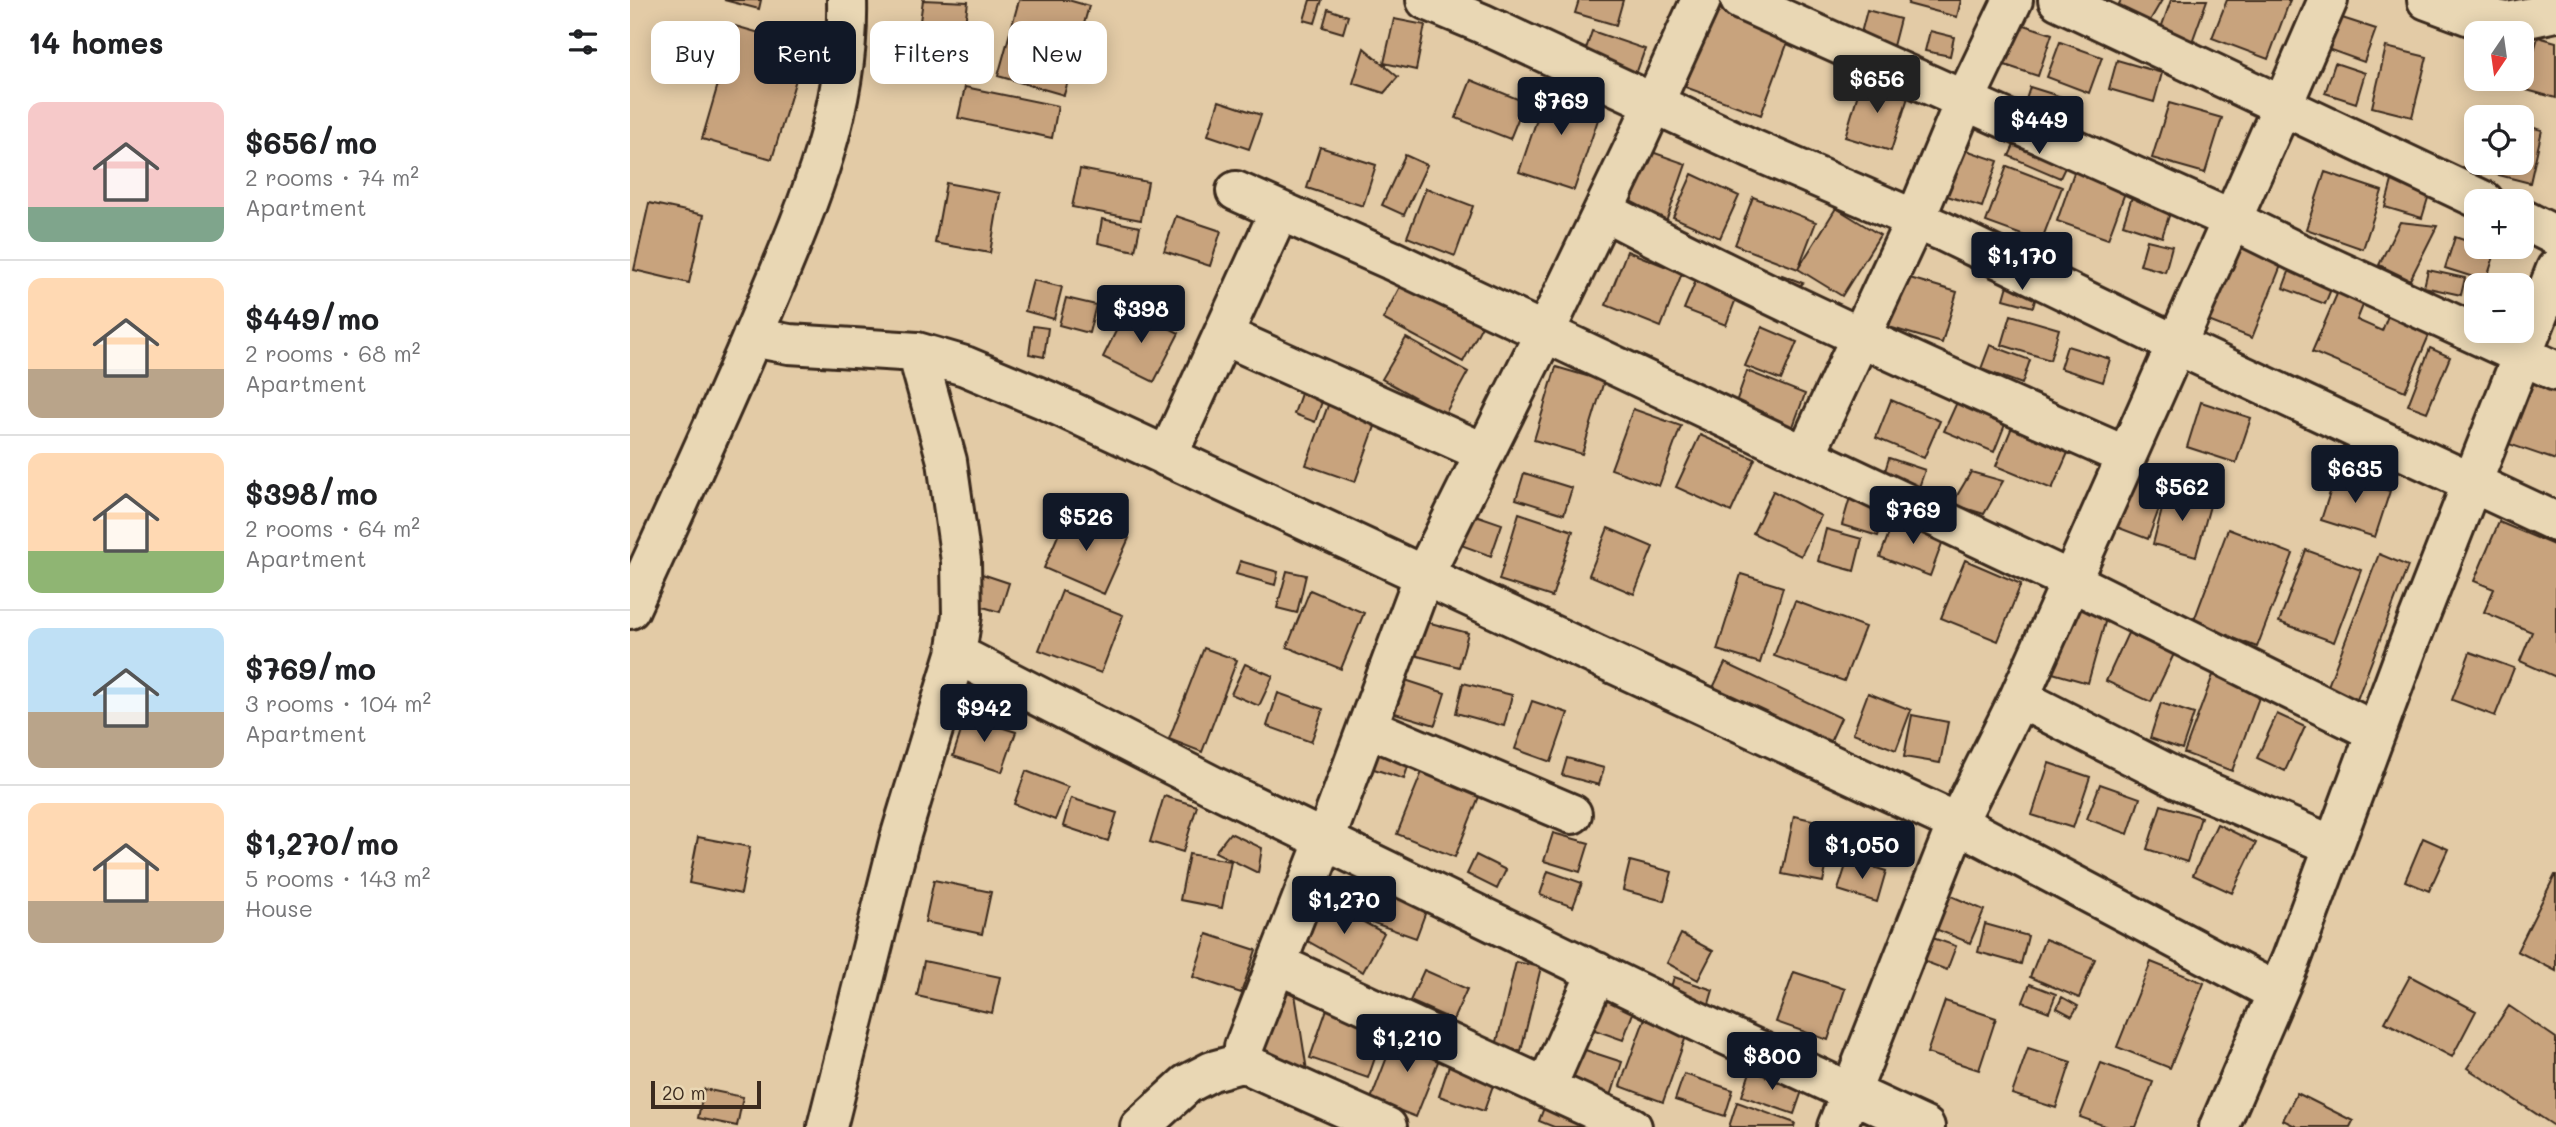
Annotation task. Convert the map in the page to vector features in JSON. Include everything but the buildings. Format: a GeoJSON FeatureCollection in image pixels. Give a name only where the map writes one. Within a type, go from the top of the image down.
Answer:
{"type":"FeatureCollection","features":[{"type":"Feature","properties":{"kind":"street"},"geometry":{"type":"LineString","coordinates":[[630,609],[713,430],[812,195],[837,108],[848,40],[847,0]]}},
{"type":"Feature","properties":{"kind":"street"},"geometry":{"type":"LineString","coordinates":[[1426,0],[1915,220],[2556,522]]}},
{"type":"Feature","properties":{"kind":"street"},"geometry":{"type":"LineString","coordinates":[[1245,1062],[1244,1047],[1424,575],[1604,211],[1701,0]]}},
{"type":"Feature","properties":{"kind":"street"},"geometry":{"type":"LineString","coordinates":[[1740,0],[2232,220],[2556,371]]}},
{"type":"Feature","properties":{"kind":"street"},"geometry":{"type":"LineString","coordinates":[[1805,456],[1915,220],[1965,100],[2013,0]]}},
{"type":"Feature","properties":{"kind":"street"},"geometry":{"type":"LineString","coordinates":[[2058,0],[2464,191]]}},
{"type":"Feature","properties":{"kind":"street"},"geometry":{"type":"LineString","coordinates":[[1837,1127],[1957,824],[2019,698],[2328,0]]}},
{"type":"Feature","properties":{"kind":"street"},"geometry":{"type":"LineString","coordinates":[[2427,0],[2470,16],[2508,22],[2556,12]]}},
{"type":"Feature","properties":{"kind":"street"},"geometry":{"type":"LineString","coordinates":[[1236,191],[1391,260],[2071,581],[2376,732]]}},
{"type":"Feature","properties":{"kind":"street"},"geometry":{"type":"LineString","coordinates":[[1604,211],[1688,255],[1859,337],[2126,456]]}},
{"type":"Feature","properties":{"kind":"street"},"geometry":{"type":"LineString","coordinates":[[1167,457],[1279,212]]}},
{"type":"Feature","properties":{"kind":"street"},"geometry":{"type":"LineString","coordinates":[[2534,225],[2556,236]]}},
{"type":"Feature","properties":{"kind":"street"},"geometry":{"type":"LineString","coordinates":[[2219,1127],[2292,958],[2376,732],[2556,269]]}},
{"type":"Feature","properties":{"kind":"street"},"geometry":{"type":"LineString","coordinates":[[1223,335],[1485,453]]}},
{"type":"Feature","properties":{"kind":"street"},"geometry":{"type":"LineString","coordinates":[[752,337],[789,344],[916,352],[965,366],[1046,400],[1957,824],[2276,992]]}},
{"type":"Feature","properties":{"kind":"street"},"geometry":{"type":"LineString","coordinates":[[827,1127],[899,841],[956,654],[962,615],[961,561],[947,461],[916,352]]}},
{"type":"Feature","properties":{"kind":"street"},"geometry":{"type":"LineString","coordinates":[[956,654],[1213,786],[1711,1028],[1925,1127]]}},
{"type":"Feature","properties":{"kind":"street"},"geometry":{"type":"LineString","coordinates":[[2019,698],[2178,779],[2333,846]]}},
{"type":"Feature","properties":{"kind":"street"},"geometry":{"type":"LineString","coordinates":[[1367,727],[1572,814]]}},
{"type":"Feature","properties":{"kind":"street"},"geometry":{"type":"LineString","coordinates":[[1277,964],[1632,1127]]}},
{"type":"Feature","properties":{"kind":"street"},"geometry":{"type":"LineString","coordinates":[[1546,1088],[1597,972]]}},
{"type":"Feature","properties":{"kind":"street"},"geometry":{"type":"LineString","coordinates":[[1140,1127],[1187,1084],[1212,1071],[1245,1062],[1387,1127]]}}]}
